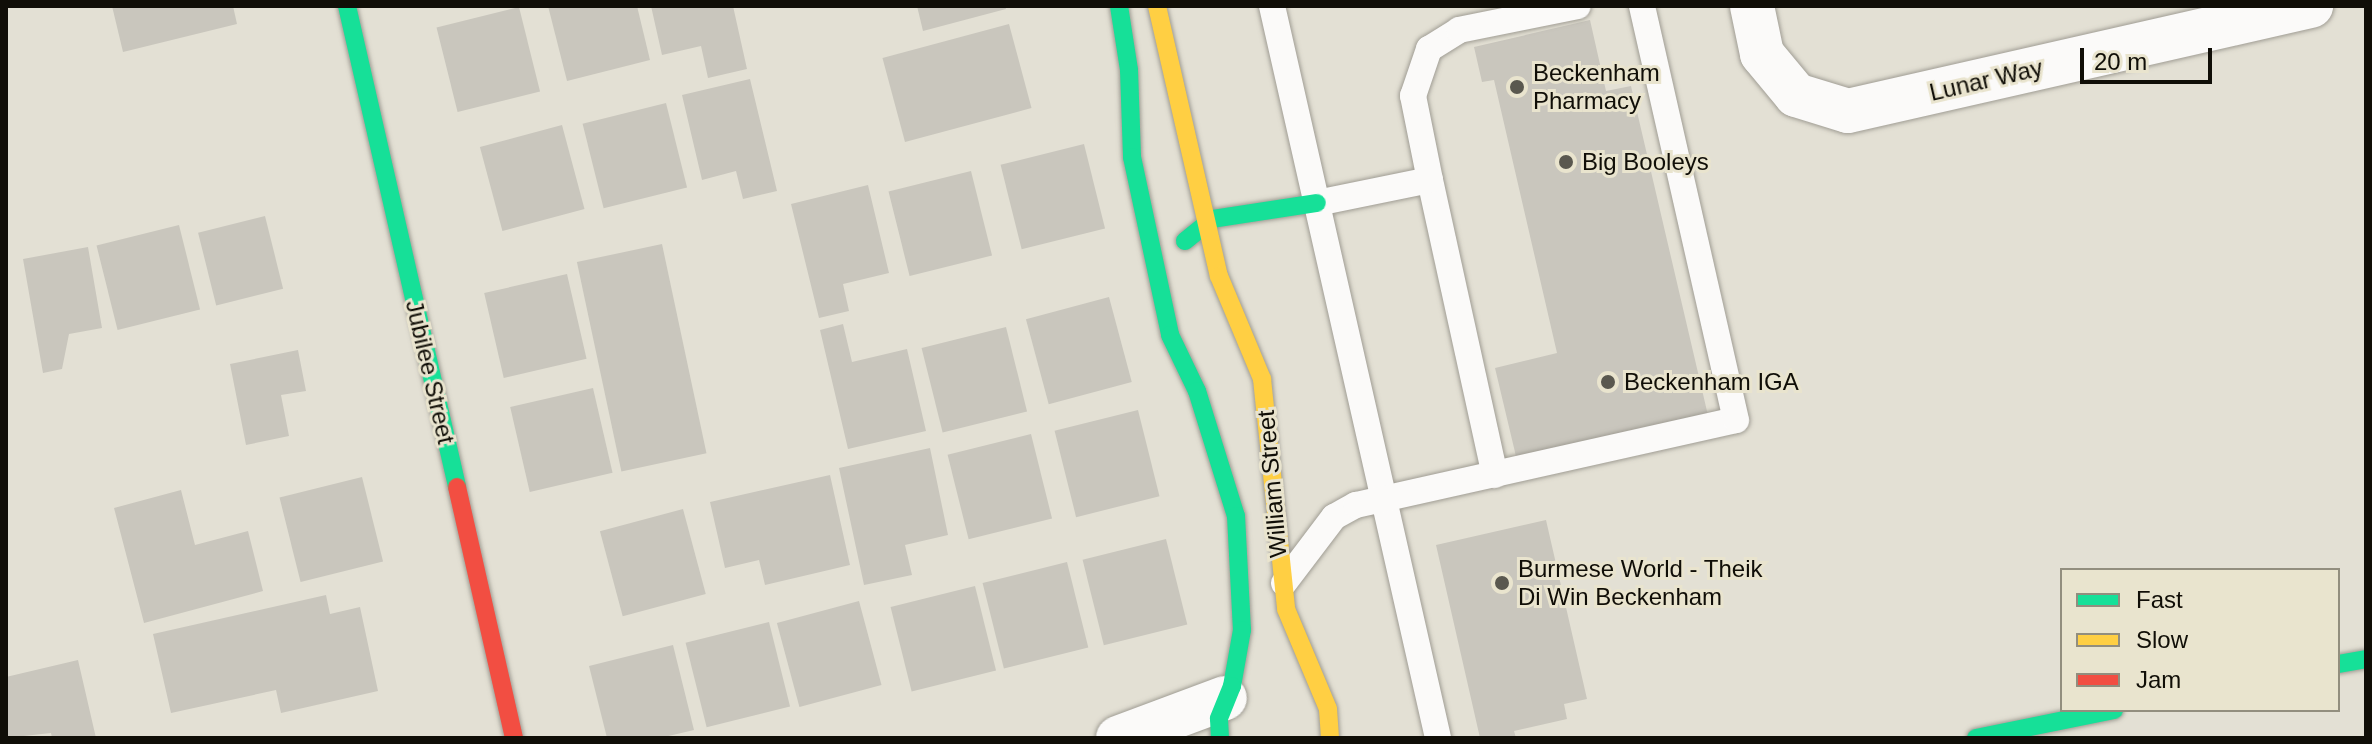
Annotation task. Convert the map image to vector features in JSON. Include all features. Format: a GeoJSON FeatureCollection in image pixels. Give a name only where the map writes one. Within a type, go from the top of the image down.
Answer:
{"type":"FeatureCollection","features":[{"type":"Feature","properties":{"kind":"main road","name":"Jubilee Street"},"geometry":{"type":"LineString","coordinates":[[347,6],[514,738]]}},
{"type":"Feature","properties":{"kind":"main road","name":"William Street"},"geometry":{"type":"LineString","coordinates":[[1119,6],[1129,70],[1128,128],[1170,335],[1215,444],[1236,516],[1242,581],[1242,630],[1232,700]]}},
{"type":"Feature","properties":{"kind":"main road","name":"William Street"},"geometry":{"type":"LineString","coordinates":[[1157,6],[1194,171],[1200,229],[1211,244],[1219,276],[1262,379],[1282,586],[1297,643],[1328,709],[1330,738]]}},
{"type":"Feature","properties":{"kind":"main road","name":"William Street"},"geometry":{"type":"LineString","coordinates":[[1128,128],[1138,160],[1161,197]]}},
{"type":"Feature","properties":{"kind":"main road"},"geometry":{"type":"LineString","coordinates":[[1194,171],[1216,195],[1258,208]]}},
{"type":"Feature","properties":{"kind":"main road"},"geometry":{"type":"LineString","coordinates":[[1179,265],[1178,254],[1200,229],[1258,208],[1317,203]]}},
{"type":"Feature","properties":{"kind":"main road"},"geometry":{"type":"LineString","coordinates":[[1252,234],[1317,203]]}},
{"type":"Feature","properties":{"kind":"main road"},"geometry":{"type":"LineString","coordinates":[[1174,218],[1200,229]]}},
{"type":"Feature","properties":{"kind":"main road"},"geometry":{"type":"LineString","coordinates":[[1211,244],[1231,247],[1219,276]]}},
{"type":"Feature","properties":{"kind":"main road","name":"William Street"},"geometry":{"type":"LineString","coordinates":[[1211,375],[1215,444]]}},
{"type":"Feature","properties":{"kind":"main road"},"geometry":{"type":"LineString","coordinates":[[2340,664],[2366,659]]}},
{"type":"Feature","properties":{"kind":"main road"},"geometry":{"type":"LineString","coordinates":[[1290,676],[1321,693]]}},
{"type":"Feature","properties":{"kind":"main road"},"geometry":{"type":"LineString","coordinates":[[1976,738],[2040,732],[2107,712]]}},
{"type":"Feature","properties":{"kind":"street","name":"Lunar Way"},"geometry":{"type":"LineString","coordinates":[[1752,6],[1762,54],[1796,95],[1848,111],[2311,6]]}},
{"type":"Feature","properties":{"kind":"street"},"geometry":{"type":"LineString","coordinates":[[1118,738],[1232,700]]}},
{"type":"Feature","properties":{"kind":"lane"},"geometry":{"type":"LineString","coordinates":[[1272,6],[1438,738]]}},
{"type":"Feature","properties":{"kind":"lane"},"geometry":{"type":"LineString","coordinates":[[1495,475],[1413,96],[1429,49],[1459,30],[1578,6]]}},
{"type":"Feature","properties":{"kind":"lane"},"geometry":{"type":"LineString","coordinates":[[1282,586],[1334,517],[1356,505],[1736,420],[1642,6]]}},
{"type":"Feature","properties":{"kind":"lane"},"geometry":{"type":"LineString","coordinates":[[1317,203],[1430,180]]}},
{"type":"Feature","properties":{"kind":"building"},"geometry":{"type":"Polygon","coordinates":[[[112,6],[233,6],[237,24],[123,52],[112,6]]]}},
{"type":"Feature","properties":{"kind":"building"},"geometry":{"type":"Polygon","coordinates":[[[548,6],[637,6],[650,60],[567,81],[548,6]]]}},
{"type":"Feature","properties":{"kind":"building"},"geometry":{"type":"Polygon","coordinates":[[[651,6],[733,6],[747,69],[708,78],[701,46],[662,55],[651,6]]]}},
{"type":"Feature","properties":{"kind":"building"},"geometry":{"type":"Polygon","coordinates":[[[917,6],[1005,6],[1006,9],[923,31],[917,6]]]}},
{"type":"Feature","properties":{"kind":"building"},"geometry":{"type":"Polygon","coordinates":[[[519,7],[540,91],[458,112],[437,28],[519,7]]]}},
{"type":"Feature","properties":{"kind":"building"},"geometry":{"type":"Polygon","coordinates":[[[1590,20],[1606,91],[1631,86],[1710,424],[1519,469],[1495,368],[1557,353],[1494,80],[1482,82],[1474,47],[1590,20]]]}},
{"type":"Feature","properties":{"kind":"building"},"geometry":{"type":"Polygon","coordinates":[[[1009,24],[1032,108],[905,142],[882,58],[1009,24]]]}},
{"type":"Feature","properties":{"kind":"building"},"geometry":{"type":"Polygon","coordinates":[[[750,79],[777,191],[743,199],[736,171],[702,180],[682,95],[750,79]]]}},
{"type":"Feature","properties":{"kind":"building"},"geometry":{"type":"Polygon","coordinates":[[[666,103],[687,187],[604,208],[583,124],[666,103]]]}},
{"type":"Feature","properties":{"kind":"building"},"geometry":{"type":"Polygon","coordinates":[[[562,125],[585,209],[502,231],[480,147],[562,125]]]}},
{"type":"Feature","properties":{"kind":"building"},"geometry":{"type":"Polygon","coordinates":[[[1084,144],[1105,228],[1022,249],[1001,165],[1084,144]]]}},
{"type":"Feature","properties":{"kind":"building"},"geometry":{"type":"Polygon","coordinates":[[[971,171],[992,255],[910,276],[889,192],[971,171]]]}},
{"type":"Feature","properties":{"kind":"building"},"geometry":{"type":"Polygon","coordinates":[[[868,185],[889,273],[843,284],[849,311],[819,318],[791,204],[868,185]]]}},
{"type":"Feature","properties":{"kind":"building"},"geometry":{"type":"Polygon","coordinates":[[[265,216],[283,289],[216,305],[198,233],[265,216]]]}},
{"type":"Feature","properties":{"kind":"building"},"geometry":{"type":"Polygon","coordinates":[[[179,225],[200,309],[118,330],[97,246],[179,225]]]}},
{"type":"Feature","properties":{"kind":"building"},"geometry":{"type":"Polygon","coordinates":[[[662,244],[706,453],[621,471],[577,262],[662,244]]]}},
{"type":"Feature","properties":{"kind":"building"},"geometry":{"type":"Polygon","coordinates":[[[88,247],[102,328],[69,334],[62,369],[43,373],[23,259],[88,247]]]}},
{"type":"Feature","properties":{"kind":"building"},"geometry":{"type":"Polygon","coordinates":[[[567,274],[587,359],[504,378],[484,293],[567,274]]]}},
{"type":"Feature","properties":{"kind":"building"},"geometry":{"type":"Polygon","coordinates":[[[1109,297],[1132,382],[1049,404],[1026,319],[1109,297]]]}},
{"type":"Feature","properties":{"kind":"building"},"geometry":{"type":"Polygon","coordinates":[[[843,324],[852,362],[907,349],[926,431],[848,449],[820,330],[843,324]]]}},
{"type":"Feature","properties":{"kind":"building"},"geometry":{"type":"Polygon","coordinates":[[[1006,327],[1027,411],[943,432],[922,348],[1006,327]]]}},
{"type":"Feature","properties":{"kind":"building"},"geometry":{"type":"Polygon","coordinates":[[[298,350],[306,391],[281,395],[289,436],[246,445],[230,364],[298,350]]]}},
{"type":"Feature","properties":{"kind":"building"},"geometry":{"type":"Polygon","coordinates":[[[593,388],[613,473],[530,492],[510,407],[593,388]]]}},
{"type":"Feature","properties":{"kind":"building"},"geometry":{"type":"Polygon","coordinates":[[[1138,410],[1160,496],[1076,517],[1055,431],[1138,410]]]}},
{"type":"Feature","properties":{"kind":"building"},"geometry":{"type":"Polygon","coordinates":[[[1031,434],[1052,518],[969,539],[948,455],[1031,434]]]}},
{"type":"Feature","properties":{"kind":"building"},"geometry":{"type":"Polygon","coordinates":[[[930,448],[948,535],[905,545],[912,575],[864,585],[839,468],[930,448]]]}},
{"type":"Feature","properties":{"kind":"building"},"geometry":{"type":"Polygon","coordinates":[[[830,475],[850,565],[765,585],[759,560],[725,568],[710,502],[830,475]]]}},
{"type":"Feature","properties":{"kind":"building"},"geometry":{"type":"Polygon","coordinates":[[[362,477],[383,561],[301,582],[280,498],[362,477]]]}},
{"type":"Feature","properties":{"kind":"building"},"geometry":{"type":"Polygon","coordinates":[[[181,490],[195,545],[248,531],[263,591],[144,623],[114,508],[181,490]]]}},
{"type":"Feature","properties":{"kind":"building"},"geometry":{"type":"Polygon","coordinates":[[[683,509],[706,594],[623,616],[600,531],[683,509]]]}},
{"type":"Feature","properties":{"kind":"building"},"geometry":{"type":"Polygon","coordinates":[[[1546,520],[1587,699],[1564,704],[1567,719],[1514,731],[1516,738],[1480,738],[1436,545],[1546,520]]]}},
{"type":"Feature","properties":{"kind":"building"},"geometry":{"type":"Polygon","coordinates":[[[1166,539],[1187,624],[1104,645],[1083,560],[1166,539]]]}},
{"type":"Feature","properties":{"kind":"building"},"geometry":{"type":"Polygon","coordinates":[[[1067,562],[1088,647],[1004,668],[983,583],[1067,562]]]}},
{"type":"Feature","properties":{"kind":"building"},"geometry":{"type":"Polygon","coordinates":[[[975,586],[996,670],[912,691],[891,607],[975,586]]]}},
{"type":"Feature","properties":{"kind":"building"},"geometry":{"type":"Polygon","coordinates":[[[326,595],[330,614],[360,607],[378,691],[281,713],[276,690],[171,713],[153,634],[326,595]]]}},
{"type":"Feature","properties":{"kind":"building"},"geometry":{"type":"Polygon","coordinates":[[[859,601],[882,685],[799,707],[777,623],[859,601]]]}},
{"type":"Feature","properties":{"kind":"building"},"geometry":{"type":"Polygon","coordinates":[[[769,622],[790,706],[707,727],[686,643],[769,622]]]}},
{"type":"Feature","properties":{"kind":"building"},"geometry":{"type":"Polygon","coordinates":[[[673,645],[694,730],[660,738],[607,738],[589,666],[673,645]]]}},
{"type":"Feature","properties":{"kind":"building"},"geometry":{"type":"Polygon","coordinates":[[[78,660],[96,738],[52,738],[51,733],[6,738],[6,677],[78,660]]]}},
{"type":"Feature","properties":{"kind":"traffic: fast"},"geometry":{"type":"LineString","coordinates":[[347,6],[457,487]]}},
{"type":"Feature","properties":{"kind":"traffic: fast"},"geometry":{"type":"LineString","coordinates":[[1119,6],[1129,70],[1132,157],[1170,335],[1197,391],[1236,516],[1242,630],[1232,686],[1219,719],[1220,738]]}},
{"type":"Feature","properties":{"kind":"traffic: fast"},"geometry":{"type":"LineString","coordinates":[[1185,241],[1212,219],[1317,203]]}},
{"type":"Feature","properties":{"kind":"traffic: fast"},"geometry":{"type":"LineString","coordinates":[[2340,664],[2366,659]]}},
{"type":"Feature","properties":{"kind":"traffic: fast"},"geometry":{"type":"LineString","coordinates":[[1976,738],[2104,712]]}},
{"type":"Feature","properties":{"kind":"traffic: slow"},"geometry":{"type":"LineString","coordinates":[[1157,6],[1219,276],[1262,379],[1286,609],[1328,709],[1330,738]]}},
{"type":"Feature","properties":{"kind":"traffic: jam"},"geometry":{"type":"LineString","coordinates":[[457,487],[514,738]]}},
{"type":"Feature","properties":{"kind":"place","name":"Beckenham Pharmacy"},"geometry":{"type":"Point","coordinates":[1517,87]}},
{"type":"Feature","properties":{"kind":"place","name":"Big Booleys"},"geometry":{"type":"Point","coordinates":[1566,162]}},
{"type":"Feature","properties":{"kind":"place","name":"Beckenham IGA"},"geometry":{"type":"Point","coordinates":[1608,382]}},
{"type":"Feature","properties":{"kind":"place","name":"Burmese World - Theik Di Win Beckenham"},"geometry":{"type":"Point","coordinates":[1502,583]}}]}
